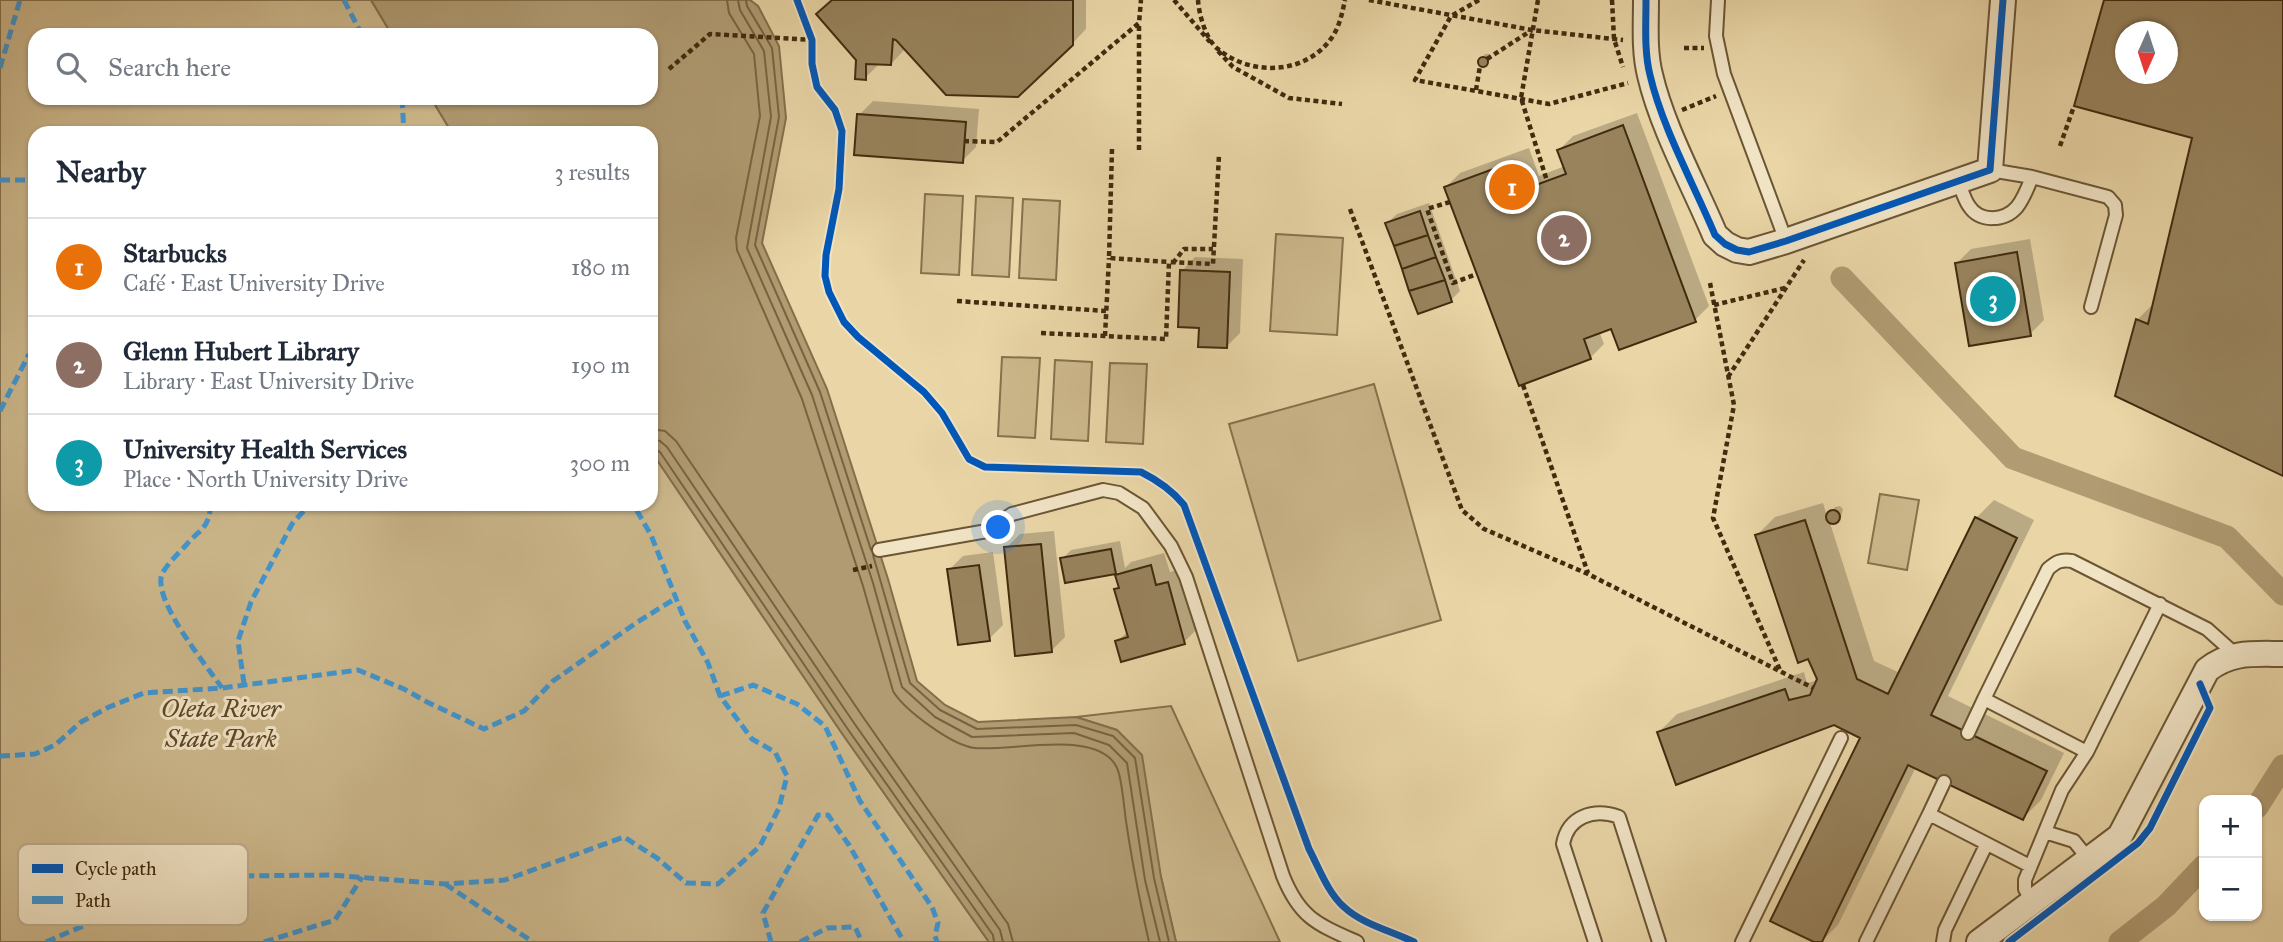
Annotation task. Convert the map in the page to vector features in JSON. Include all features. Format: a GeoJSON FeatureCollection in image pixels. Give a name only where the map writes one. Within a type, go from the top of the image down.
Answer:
{"type":"FeatureCollection","features":[{"type":"Feature","properties":{"kind":"street"},"geometry":{"type":"LineString","coordinates":[[1646,0],[1646,43],[1650,75],[1664,118],[1716,235],[1725,244],[1749,252],[1990,170],[2003,0]]}},
{"type":"Feature","properties":{"kind":"street"},"geometry":{"type":"LineString","coordinates":[[1979,942],[2120,836],[2207,670],[2218,661],[2235,654],[2283,654]]}},
{"type":"Feature","properties":{"kind":"lane"},"geometry":{"type":"LineString","coordinates":[[1718,0],[1716,36],[1730,90],[1786,241]]}},
{"type":"Feature","properties":{"kind":"lane"},"geometry":{"type":"LineString","coordinates":[[1990,170],[2032,177],[2108,197],[2115,205],[2116,215],[2091,307]]}},
{"type":"Feature","properties":{"kind":"lane"},"geometry":{"type":"LineString","coordinates":[[1958,180],[1968,205],[1974,212],[1984,217],[1999,218],[2011,214],[2019,205],[2032,177]]}},
{"type":"Feature","properties":{"kind":"lane"},"geometry":{"type":"LineString","coordinates":[[879,550],[987,531],[1013,514],[1103,490],[1119,493],[1143,508],[1171,545],[1186,577],[1291,897],[1302,912],[1323,927],[1357,942]]}},
{"type":"Feature","properties":{"kind":"lane"},"geometry":{"type":"LineString","coordinates":[[1968,733],[2048,569],[2063,559],[2072,561],[2207,629],[2235,654]]}},
{"type":"Feature","properties":{"kind":"lane"},"geometry":{"type":"LineString","coordinates":[[2034,903],[2025,889],[2025,880],[2062,790],[2087,752],[2160,604]]}},
{"type":"Feature","properties":{"kind":"lane"},"geometry":{"type":"LineString","coordinates":[[1984,699],[2087,752]]}},
{"type":"Feature","properties":{"kind":"lane"},"geometry":{"type":"LineString","coordinates":[[1742,942],[1841,738]]}},
{"type":"Feature","properties":{"kind":"lane"},"geometry":{"type":"LineString","coordinates":[[1866,942],[1944,782]]}},
{"type":"Feature","properties":{"kind":"lane"},"geometry":{"type":"LineString","coordinates":[[1595,942],[1563,844],[1571,823],[1599,812],[1619,817],[1659,942]]}},
{"type":"Feature","properties":{"kind":"lane"},"geometry":{"type":"LineString","coordinates":[[1929,814],[2030,866]]}},
{"type":"Feature","properties":{"kind":"lane"},"geometry":{"type":"LineString","coordinates":[[2045,832],[2074,841],[2090,861]]}},
{"type":"Feature","properties":{"kind":"lane"},"geometry":{"type":"LineString","coordinates":[[1943,942],[1945,930],[1986,845]]}},
{"type":"Feature","properties":{"kind":"path"},"geometry":{"type":"LineString","coordinates":[[1139,150],[1141,0]]}},
{"type":"Feature","properties":{"kind":"path"},"geometry":{"type":"LineString","coordinates":[[1174,0],[1233,67],[1289,98],[1342,104]]}},
{"type":"Feature","properties":{"kind":"path"},"geometry":{"type":"LineString","coordinates":[[1198,0],[1198,12],[1216,48],[1244,63],[1267,69],[1290,66],[1312,57],[1330,41],[1341,18],[1345,0]]}},
{"type":"Feature","properties":{"kind":"path"},"geometry":{"type":"LineString","coordinates":[[1369,0],[1532,30],[1631,40]]}},
{"type":"Feature","properties":{"kind":"path"},"geometry":{"type":"LineString","coordinates":[[1479,0],[1451,16],[1415,80],[1549,104],[1628,83]]}},
{"type":"Feature","properties":{"kind":"path"},"geometry":{"type":"LineString","coordinates":[[1538,0],[1521,98],[1547,181]]}},
{"type":"Feature","properties":{"kind":"path"},"geometry":{"type":"LineString","coordinates":[[964,141],[997,142],[1139,23]]}},
{"type":"Feature","properties":{"kind":"path"},"geometry":{"type":"LineString","coordinates":[[808,28],[812,52]]}},
{"type":"Feature","properties":{"kind":"path"},"geometry":{"type":"LineString","coordinates":[[1487,59],[1532,30]]}},
{"type":"Feature","properties":{"kind":"path"},"geometry":{"type":"LineString","coordinates":[[669,69],[710,33],[812,40]]}},
{"type":"Feature","properties":{"kind":"path"},"geometry":{"type":"LineString","coordinates":[[1476,90],[1480,66]]}},
{"type":"Feature","properties":{"kind":"path"},"geometry":{"type":"LineString","coordinates":[[1682,111],[1730,90]]}},
{"type":"Feature","properties":{"kind":"path"},"geometry":{"type":"LineString","coordinates":[[2060,146],[2074,107]]}},
{"type":"Feature","properties":{"kind":"path"},"geometry":{"type":"LineString","coordinates":[[1105,336],[1112,149]]}},
{"type":"Feature","properties":{"kind":"path"},"geometry":{"type":"LineString","coordinates":[[1109,258],[1213,264],[1219,155]]}},
{"type":"Feature","properties":{"kind":"path"},"geometry":{"type":"LineString","coordinates":[[1450,202],[1427,209],[1453,283],[1477,274]]}},
{"type":"Feature","properties":{"kind":"path"},"geometry":{"type":"LineString","coordinates":[[1350,209],[1462,510],[1484,529],[1588,574],[1813,688]]}},
{"type":"Feature","properties":{"kind":"path"},"geometry":{"type":"LineString","coordinates":[[1041,333],[1166,339],[1171,263],[1184,249],[1213,249]]}},
{"type":"Feature","properties":{"kind":"path"},"geometry":{"type":"LineString","coordinates":[[1728,377],[1809,251]]}},
{"type":"Feature","properties":{"kind":"path"},"geometry":{"type":"LineString","coordinates":[[1710,283],[1734,405],[1713,518],[1780,671]]}},
{"type":"Feature","properties":{"kind":"path"},"geometry":{"type":"LineString","coordinates":[[1714,305],[1786,287]]}},
{"type":"Feature","properties":{"kind":"path"},"geometry":{"type":"LineString","coordinates":[[957,301],[1106,311]]}},
{"type":"Feature","properties":{"kind":"path"},"geometry":{"type":"LineString","coordinates":[[1523,384],[1588,574]]}},
{"type":"Feature","properties":{"kind":"path"},"geometry":{"type":"LineString","coordinates":[[853,570],[883,563]]}},
{"type":"Feature","properties":{"kind":"green space","name":"Oleta River State Park"},"geometry":{"type":"Polygon","coordinates":[[[0,0],[371,0],[388,28],[28,28],[28,105],[435,105],[448,126],[28,126],[28,511],[658,511],[658,461],[841,732],[989,942],[0,942],[0,0]]]}},
{"type":"Feature","properties":{"kind":"green space"},"geometry":{"type":"Polygon","coordinates":[[[925,194],[963,196],[959,275],[921,273],[925,194]]]}},
{"type":"Feature","properties":{"kind":"green space"},"geometry":{"type":"Polygon","coordinates":[[[976,196],[1013,198],[1009,277],[972,275],[976,196]]]}},
{"type":"Feature","properties":{"kind":"green space"},"geometry":{"type":"Polygon","coordinates":[[[1023,199],[1060,201],[1056,280],[1019,278],[1023,199]]]}},
{"type":"Feature","properties":{"kind":"green space"},"geometry":{"type":"Polygon","coordinates":[[[1276,234],[1343,238],[1337,335],[1270,331],[1276,234]]]}},
{"type":"Feature","properties":{"kind":"green space"},"geometry":{"type":"Polygon","coordinates":[[[1002,357],[1040,358],[1035,438],[998,436],[1002,357]]]}},
{"type":"Feature","properties":{"kind":"green space"},"geometry":{"type":"Polygon","coordinates":[[[1055,360],[1092,362],[1088,441],[1051,439],[1055,360]]]}},
{"type":"Feature","properties":{"kind":"green space"},"geometry":{"type":"Polygon","coordinates":[[[1110,363],[1147,364],[1143,444],[1106,442],[1110,363]]]}},
{"type":"Feature","properties":{"kind":"green space"},"geometry":{"type":"Polygon","coordinates":[[[1374,384],[1441,620],[1298,661],[1229,424],[1374,384]]]}},
{"type":"Feature","properties":{"kind":"green space"},"geometry":{"type":"Polygon","coordinates":[[[1880,494],[1919,500],[1907,570],[1868,563],[1880,494]]]}},
{"type":"Feature","properties":{"kind":"green space"},"geometry":{"type":"Polygon","coordinates":[[[1171,706],[1280,942],[1176,942],[1161,877],[1117,730],[1076,717],[1171,706]]]}},
{"type":"Feature","properties":{"kind":"water"},"geometry":{"type":"Polygon","coordinates":[[[371,0],[750,0],[758,6],[779,46],[786,118],[762,243],[827,389],[888,579],[917,681],[945,705],[978,722],[1076,717],[1117,730],[1142,755],[1161,877],[1176,942],[989,942],[841,732],[658,461],[658,126],[448,126],[435,105],[658,105],[658,28],[388,28],[371,0]]]}},
{"type":"Feature","properties":{"kind":"building"},"geometry":{"type":"Polygon","coordinates":[[[832,0],[1073,0],[1073,45],[1018,97],[946,95],[893,39],[891,65],[866,64],[866,80],[855,79],[856,60],[816,14],[832,0]]]}},
{"type":"Feature","properties":{"kind":"building"},"geometry":{"type":"Polygon","coordinates":[[[2104,0],[2283,0],[2283,476],[2115,396],[2136,319],[2148,324],[2192,138],[2074,106],[2104,0]]]}},
{"type":"Feature","properties":{"kind":"building"},"geometry":{"type":"Polygon","coordinates":[[[1483,57],[1487,58],[1487,66],[1483,67],[1479,66],[1478,62],[1479,58],[1483,57]]]}},
{"type":"Feature","properties":{"kind":"building"},"geometry":{"type":"Polygon","coordinates":[[[857,114],[966,122],[963,163],[854,155],[857,114]]]}},
{"type":"Feature","properties":{"kind":"building"},"geometry":{"type":"Polygon","coordinates":[[[1623,125],[1696,322],[1619,350],[1611,329],[1584,339],[1591,359],[1519,386],[1444,187],[1515,161],[1525,189],[1566,174],[1557,150],[1623,125]]]}},
{"type":"Feature","properties":{"kind":"building"},"geometry":{"type":"Polygon","coordinates":[[[1420,211],[1428,235],[1394,246],[1385,223],[1420,211]]]}},
{"type":"Feature","properties":{"kind":"building"},"geometry":{"type":"Polygon","coordinates":[[[1428,235],[1436,257],[1402,269],[1394,246],[1428,235]]]}},
{"type":"Feature","properties":{"kind":"building"},"geometry":{"type":"Polygon","coordinates":[[[2017,252],[2031,336],[1969,346],[1955,263],[2017,252]]]}},
{"type":"Feature","properties":{"kind":"building"},"geometry":{"type":"Polygon","coordinates":[[[1436,257],[1445,280],[1409,291],[1402,269],[1436,257]]]}},
{"type":"Feature","properties":{"kind":"building"},"geometry":{"type":"Polygon","coordinates":[[[1180,270],[1230,272],[1227,348],[1198,347],[1199,328],[1178,327],[1180,270]]]}},
{"type":"Feature","properties":{"kind":"building"},"geometry":{"type":"Polygon","coordinates":[[[1445,280],[1452,302],[1418,314],[1409,291],[1445,280]]]}},
{"type":"Feature","properties":{"kind":"building"},"geometry":{"type":"Polygon","coordinates":[[[1830,510],[1836,510],[1840,517],[1836,524],[1830,524],[1826,520],[1826,514],[1830,510]]]}},
{"type":"Feature","properties":{"kind":"building"},"geometry":{"type":"Polygon","coordinates":[[[1975,517],[2017,538],[1931,715],[2047,771],[2023,820],[1908,765],[1822,942],[1814,942],[1770,921],[1860,738],[1834,725],[1676,785],[1657,732],[1785,689],[1789,700],[1810,695],[1817,679],[1808,659],[1798,663],[1755,535],[1805,520],[1857,679],[1888,694],[1975,517]]]}},
{"type":"Feature","properties":{"kind":"building"},"geometry":{"type":"Polygon","coordinates":[[[1041,544],[1052,652],[1015,656],[1004,547],[1041,544]]]}},
{"type":"Feature","properties":{"kind":"building"},"geometry":{"type":"Polygon","coordinates":[[[1111,549],[1116,574],[1065,583],[1060,558],[1111,549]]]}},
{"type":"Feature","properties":{"kind":"building"},"geometry":{"type":"Polygon","coordinates":[[[979,565],[990,641],[958,645],[947,569],[979,565]]]}},
{"type":"Feature","properties":{"kind":"building"},"geometry":{"type":"Polygon","coordinates":[[[1151,565],[1156,585],[1168,582],[1185,644],[1121,662],[1115,641],[1128,637],[1114,589],[1119,588],[1115,575],[1151,565]]]}},
{"type":"Feature","properties":{"kind":"waterway"},"geometry":{"type":"LineString","coordinates":[[1842,278],[2013,458],[2227,537],[2283,594]]}},
{"type":"Feature","properties":{"kind":"waterway"},"geometry":{"type":"LineString","coordinates":[[2262,799],[2283,766]]}},
{"type":"Feature","properties":{"kind":"waterway"},"geometry":{"type":"LineString","coordinates":[[2120,942],[2166,906],[2199,871]]}},
{"type":"Feature","properties":{"kind":"marked path"},"geometry":{"type":"LineString","coordinates":[[0,68],[20,0]]}},
{"type":"Feature","properties":{"kind":"marked path"},"geometry":{"type":"LineString","coordinates":[[344,0],[358,28]]}},
{"type":"Feature","properties":{"kind":"marked path"},"geometry":{"type":"LineString","coordinates":[[402,105],[404,126]]}},
{"type":"Feature","properties":{"kind":"marked path"},"geometry":{"type":"LineString","coordinates":[[0,180],[28,180]]}},
{"type":"Feature","properties":{"kind":"marked path"},"geometry":{"type":"LineString","coordinates":[[0,411],[28,356]]}},
{"type":"Feature","properties":{"kind":"marked path"},"geometry":{"type":"LineString","coordinates":[[210,511],[204,527],[167,566],[162,574],[161,585],[173,616],[222,688]]}},
{"type":"Feature","properties":{"kind":"marked path"},"geometry":{"type":"LineString","coordinates":[[244,684],[238,641],[251,602],[292,524],[304,511]]}},
{"type":"Feature","properties":{"kind":"marked path"},"geometry":{"type":"LineString","coordinates":[[248,876],[331,875],[445,884],[505,880],[624,837],[657,858],[686,883],[718,884],[760,846],[779,808],[787,776],[775,752],[752,739],[720,696],[708,663],[685,621],[651,535],[637,511]]}},
{"type":"Feature","properties":{"kind":"marked path"},"geometry":{"type":"LineString","coordinates":[[0,756],[35,754],[55,745],[81,722],[144,693],[222,688],[358,670],[404,689],[484,729],[524,711],[553,681],[676,598]]}},
{"type":"Feature","properties":{"kind":"marked path"},"geometry":{"type":"LineString","coordinates":[[720,696],[753,685],[797,704],[825,726],[860,801],[932,907],[938,923],[935,936],[937,942]]}},
{"type":"Feature","properties":{"kind":"marked path"},"geometry":{"type":"LineString","coordinates":[[771,942],[763,913],[818,815],[828,815],[849,845],[904,942]]}},
{"type":"Feature","properties":{"kind":"marked path"},"geometry":{"type":"LineString","coordinates":[[264,942],[335,920],[362,877]]}},
{"type":"Feature","properties":{"kind":"marked path"},"geometry":{"type":"LineString","coordinates":[[445,884],[533,942]]}},
{"type":"Feature","properties":{"kind":"marked path"},"geometry":{"type":"LineString","coordinates":[[46,942],[85,925]]}},
{"type":"Feature","properties":{"kind":"marked path"},"geometry":{"type":"LineString","coordinates":[[800,942],[827,928],[855,927],[862,942]]}},
{"type":"Feature","properties":{"kind":"cycle path"},"geometry":{"type":"LineString","coordinates":[[797,0],[812,40],[812,64],[817,87],[835,110],[842,131],[839,189],[826,255],[825,276],[829,292],[844,322],[924,392],[942,413],[969,459],[985,467],[1141,472],[1165,486],[1184,505],[1309,849],[1324,880],[1333,895],[1351,913],[1414,942]]}},
{"type":"Feature","properties":{"kind":"cycle path"},"geometry":{"type":"LineString","coordinates":[[1646,0],[1648,66],[1655,95],[1670,135],[1715,235],[1725,244],[1749,252],[1990,170],[2003,0]]}},
{"type":"Feature","properties":{"kind":"cycle path"},"geometry":{"type":"LineString","coordinates":[[2009,942],[2138,843],[2150,828],[2210,708],[2200,684]]}},
{"type":"Feature","properties":{"kind":"place","name":"Starbucks"},"geometry":{"type":"Point","coordinates":[1512,187]}},
{"type":"Feature","properties":{"kind":"place","name":"Glenn Hubert Library"},"geometry":{"type":"Point","coordinates":[1564,238]}},
{"type":"Feature","properties":{"kind":"place","name":"University Health Services"},"geometry":{"type":"Point","coordinates":[1993,299]}}]}
